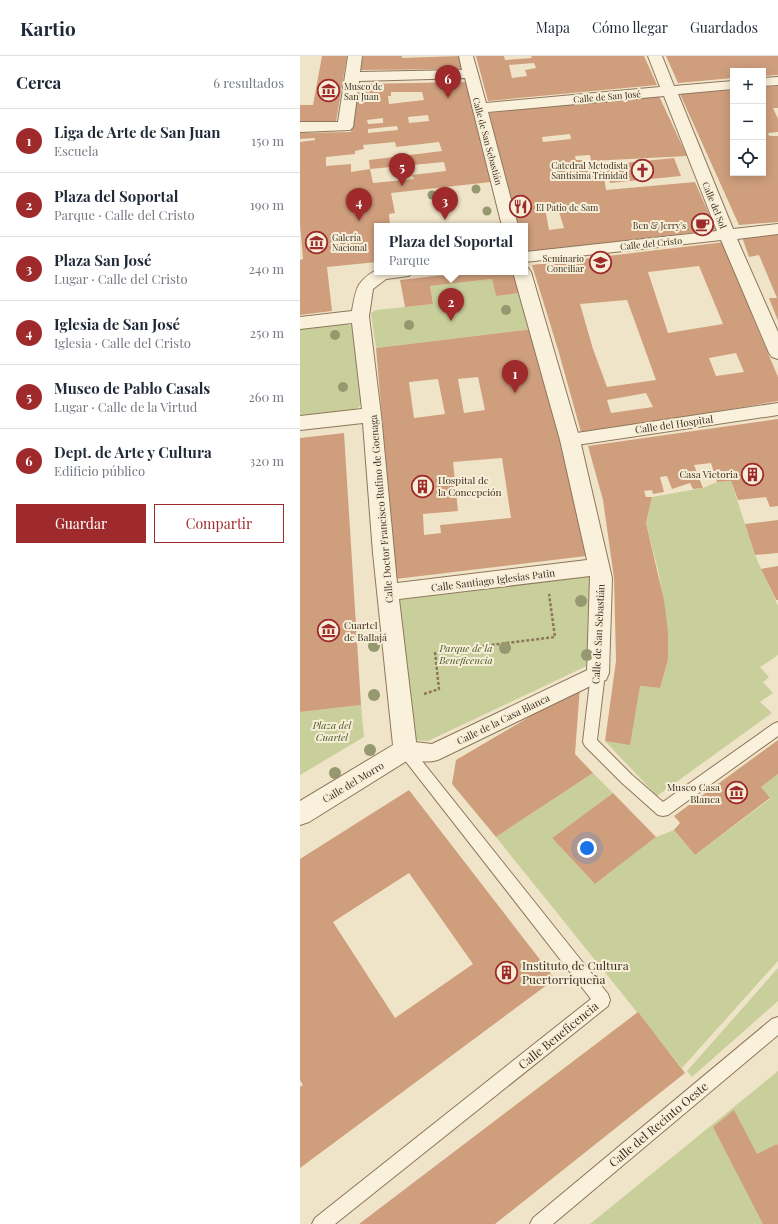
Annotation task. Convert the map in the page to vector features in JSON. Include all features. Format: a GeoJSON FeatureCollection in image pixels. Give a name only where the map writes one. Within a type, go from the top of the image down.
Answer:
{"type":"FeatureCollection","features":[{"type":"Feature","properties":{"kind":"street"},"geometry":{"type":"LineString","coordinates":[[300,127],[345,126],[355,56]]}},
{"type":"Feature","properties":{"kind":"street","name":"Calle de San Sebastián"},"geometry":{"type":"LineString","coordinates":[[466,56],[509,223]]}},
{"type":"Feature","properties":{"kind":"street","name":"Calle del Sol"},"geometry":{"type":"LineString","coordinates":[[655,56],[727,235],[774,333],[778,353]]}},
{"type":"Feature","properties":{"kind":"street"},"geometry":{"type":"LineString","coordinates":[[352,77],[470,74]]}},
{"type":"Feature","properties":{"kind":"street"},"geometry":{"type":"LineString","coordinates":[[766,82],[778,81]]}},
{"type":"Feature","properties":{"kind":"street","name":"Calle de San José"},"geometry":{"type":"LineString","coordinates":[[480,108],[730,85]]}},
{"type":"Feature","properties":{"kind":"street","name":"Calle del Cristo"},"geometry":{"type":"LineString","coordinates":[[528,257],[778,229]]}},
{"type":"Feature","properties":{"kind":"street"},"geometry":{"type":"LineString","coordinates":[[300,323],[360,316],[365,287],[381,275]]}},
{"type":"Feature","properties":{"kind":"street","name":"Calle de San Sebastián"},"geometry":{"type":"LineString","coordinates":[[523,275],[570,440],[601,578],[598,673]]}},
{"type":"Feature","properties":{"kind":"street","name":"Calle Doctor Francisco Rufino de Goenaga"},"geometry":{"type":"LineString","coordinates":[[360,316],[372,415],[383,553],[405,750]]}},
{"type":"Feature","properties":{"kind":"street","name":"Calle del Hospital"},"geometry":{"type":"LineString","coordinates":[[570,440],[778,409]]}},
{"type":"Feature","properties":{"kind":"street"},"geometry":{"type":"LineString","coordinates":[[300,423],[372,415]]}},
{"type":"Feature","properties":{"kind":"street","name":"Calle Santiago Iglesias Patin"},"geometry":{"type":"LineString","coordinates":[[388,592],[598,567]]}},
{"type":"Feature","properties":{"kind":"street","name":"Calle de la Casa Blanca"},"geometry":{"type":"LineString","coordinates":[[405,750],[433,754],[598,673]]}},
{"type":"Feature","properties":{"kind":"street","name":"Calle del Morro"},"geometry":{"type":"LineString","coordinates":[[300,814],[405,750]]}},
{"type":"Feature","properties":{"kind":"lane","name":"Calle de San Sebastián"},"geometry":{"type":"LineString","coordinates":[[598,673],[590,742],[627,779],[663,810],[778,728]]}},
{"type":"Feature","properties":{"kind":"lane","name":"Calle Beneficencia"},"geometry":{"type":"LineString","coordinates":[[321,1224],[602,1000],[405,750]]}},
{"type":"Feature","properties":{"kind":"lane","name":"Calle del Recinto Oeste"},"geometry":{"type":"LineString","coordinates":[[538,1224],[778,1025]]}},
{"type":"Feature","properties":{"kind":"path"},"geometry":{"type":"LineString","coordinates":[[422,695],[439,689],[435,652],[555,637],[546,573]]}},
{"type":"Feature","properties":{"kind":"green space"},"geometry":{"type":"Polygon","coordinates":[[[492,279],[496,296],[519,293],[532,329],[376,348],[371,313],[376,310],[433,304],[430,286],[492,279]]]}},
{"type":"Feature","properties":{"kind":"green space"},"geometry":{"type":"Polygon","coordinates":[[[346,324],[353,326],[361,404],[354,410],[300,416],[300,329],[346,324]]]}},
{"type":"Feature","properties":{"kind":"green space"},"geometry":{"type":"Polygon","coordinates":[[[731,481],[755,555],[778,606],[778,655],[760,667],[769,677],[763,682],[773,693],[760,702],[772,713],[657,796],[605,741],[640,686],[660,688],[668,660],[668,631],[659,574],[646,523],[652,497],[703,488],[717,482],[731,481]]]}},
{"type":"Feature","properties":{"kind":"green space","name":"Parque de la Beneficencia"},"geometry":{"type":"Polygon","coordinates":[[[594,576],[593,663],[428,741],[412,740],[397,600],[594,576]]]}},
{"type":"Feature","properties":{"kind":"green space","name":"Plaza del Cuartel"},"geometry":{"type":"Polygon","coordinates":[[[361,705],[364,737],[300,775],[300,712],[361,705]]]}},
{"type":"Feature","properties":{"kind":"green space"},"geometry":{"type":"Polygon","coordinates":[[[593,773],[613,793],[552,838],[595,884],[656,837],[674,830],[695,855],[770,799],[761,787],[778,774],[778,961],[682,1068],[496,837],[593,773]]]}},
{"type":"Feature","properties":{"kind":"green space"},"geometry":{"type":"Polygon","coordinates":[[[778,968],[778,1001],[692,1077],[687,1071],[778,968]]]}},
{"type":"Feature","properties":{"kind":"green space"},"geometry":{"type":"Polygon","coordinates":[[[778,1071],[778,1224],[590,1224],[778,1071]]]}},
{"type":"Feature","properties":{"kind":"building","name":"Museo de San Juan"},"geometry":{"type":"Polygon","coordinates":[[[322,56],[347,56],[336,122],[300,122],[300,105],[313,105],[322,56]]]}},
{"type":"Feature","properties":{"kind":"building"},"geometry":{"type":"Polygon","coordinates":[[[363,56],[402,56],[402,58],[460,56],[464,69],[360,70],[363,56]]]}},
{"type":"Feature","properties":{"kind":"building"},"geometry":{"type":"Polygon","coordinates":[[[476,56],[504,56],[505,60],[532,58],[531,56],[644,56],[657,85],[488,101],[476,56]],[[534,63],[509,65],[512,78],[527,76],[525,70],[536,68],[534,63]]]}},
{"type":"Feature","properties":{"kind":"building"},"geometry":{"type":"Polygon","coordinates":[[[666,56],[778,56],[778,75],[766,76],[766,68],[730,68],[730,78],[678,83],[666,56]]]}},
{"type":"Feature","properties":{"kind":"building"},"geometry":{"type":"Polygon","coordinates":[[[467,82],[491,182],[391,193],[395,213],[389,214],[390,223],[374,223],[374,262],[327,267],[332,311],[300,315],[300,260],[303,259],[300,224],[300,142],[315,140],[315,138],[300,139],[300,133],[351,132],[359,84],[467,82]],[[391,92],[391,96],[388,96],[389,104],[424,100],[422,92],[391,92]],[[428,115],[408,117],[409,123],[429,121],[428,115]],[[383,118],[367,120],[368,124],[383,123],[383,118]],[[397,126],[368,129],[368,133],[398,130],[397,126]],[[395,142],[363,145],[364,149],[355,151],[355,154],[326,157],[326,166],[351,164],[351,172],[370,169],[369,160],[442,151],[439,142],[396,147],[395,142]],[[444,162],[370,169],[373,183],[414,179],[412,175],[446,171],[444,162]]]}},
{"type":"Feature","properties":{"kind":"building"},"geometry":{"type":"Polygon","coordinates":[[[778,86],[778,108],[773,108],[778,119],[778,132],[768,133],[769,136],[778,136],[778,222],[739,225],[680,94],[730,90],[730,176],[766,176],[766,87],[778,86]]]}},
{"type":"Feature","properties":{"kind":"building"},"geometry":{"type":"Polygon","coordinates":[[[659,96],[687,156],[591,161],[590,155],[575,156],[576,160],[583,160],[588,172],[603,171],[606,190],[695,182],[716,230],[528,252],[528,223],[516,223],[489,113],[603,100],[603,102],[634,100],[634,98],[659,96]],[[570,134],[542,137],[543,142],[571,139],[570,134]],[[559,212],[546,213],[549,230],[564,228],[559,212]]]}},
{"type":"Feature","properties":{"kind":"building","name":"Catedral Metodista Santísima Trinidad"},"geometry":{"type":"Polygon","coordinates":[[[674,158],[681,176],[610,183],[605,165],[674,158]]]}},
{"type":"Feature","properties":{"kind":"building"},"geometry":{"type":"Polygon","coordinates":[[[777,233],[778,321],[769,298],[777,298],[759,255],[749,257],[742,237],[777,233]]]}},
{"type":"Feature","properties":{"kind":"building"},"geometry":{"type":"Polygon","coordinates":[[[725,242],[754,320],[778,377],[778,401],[669,420],[581,432],[532,265],[725,242]],[[699,266],[648,272],[668,333],[723,324],[699,266]],[[627,300],[580,304],[593,349],[607,387],[656,380],[627,300]],[[736,353],[709,358],[716,376],[744,372],[736,353]],[[646,393],[607,400],[611,413],[653,407],[646,393]]]}},
{"type":"Feature","properties":{"kind":"building"},"geometry":{"type":"Polygon","coordinates":[[[443,275],[514,275],[519,293],[496,296],[492,279],[430,286],[433,304],[405,307],[400,280],[443,275]]]}},
{"type":"Feature","properties":{"kind":"building","name":"Hospital de la Concepción"},"geometry":{"type":"Polygon","coordinates":[[[532,329],[552,403],[586,556],[396,579],[376,348],[532,329]],[[478,377],[458,379],[464,413],[485,410],[478,377]],[[438,379],[409,382],[414,418],[445,414],[438,379]],[[502,458],[453,462],[458,511],[423,514],[424,535],[441,533],[440,525],[511,518],[502,458]]]}},
{"type":"Feature","properties":{"kind":"building"},"geometry":{"type":"Polygon","coordinates":[[[778,419],[778,506],[770,507],[766,497],[738,500],[731,481],[717,482],[711,463],[694,465],[703,488],[693,489],[690,483],[672,489],[667,476],[660,477],[664,492],[653,494],[652,490],[644,491],[646,497],[652,497],[646,523],[664,600],[668,631],[668,660],[660,688],[640,686],[630,745],[605,741],[616,661],[614,578],[603,500],[588,446],[778,419]]]}},
{"type":"Feature","properties":{"kind":"building","name":"Cuartel de Ballajá"},"geometry":{"type":"Polygon","coordinates":[[[344,433],[361,705],[300,712],[300,438],[344,433]]]}},
{"type":"Feature","properties":{"kind":"building"},"geometry":{"type":"Polygon","coordinates":[[[778,520],[778,553],[755,555],[745,524],[778,520]]]}},
{"type":"Feature","properties":{"kind":"building"},"geometry":{"type":"Polygon","coordinates":[[[778,566],[778,600],[776,600],[761,569],[778,566]]]}},
{"type":"Feature","properties":{"kind":"building"},"geometry":{"type":"Polygon","coordinates":[[[580,687],[575,754],[593,773],[496,837],[452,784],[456,760],[580,687]]]}},
{"type":"Feature","properties":{"kind":"building","name":"Museo Casa Blanca"},"geometry":{"type":"Polygon","coordinates":[[[778,740],[778,774],[761,787],[770,798],[695,855],[674,830],[680,823],[674,816],[778,740]]]}},
{"type":"Feature","properties":{"kind":"building","name":"Instituto de Cultura Puertorriqueña"},"geometry":{"type":"Polygon","coordinates":[[[409,790],[555,979],[300,1168],[300,1087],[303,1085],[300,1080],[300,859],[409,790]],[[409,873],[333,922],[395,1018],[473,964],[409,873]]]}},
{"type":"Feature","properties":{"kind":"building"},"geometry":{"type":"Polygon","coordinates":[[[613,793],[656,837],[595,884],[552,838],[613,793]]]}},
{"type":"Feature","properties":{"kind":"building"},"geometry":{"type":"Polygon","coordinates":[[[638,1012],[685,1073],[495,1224],[359,1224],[638,1012]]]}},
{"type":"Feature","properties":{"kind":"building"},"geometry":{"type":"Polygon","coordinates":[[[734,1110],[757,1154],[777,1144],[778,1146],[778,1224],[763,1224],[713,1127],[734,1110]]]}},
{"type":"Feature","properties":{"kind":"place","name":"Museo de San Juan"},"geometry":{"type":"Point","coordinates":[329,91]}},
{"type":"Feature","properties":{"kind":"place","name":"Dept. de Arte y Cultura"},"geometry":{"type":"Point","coordinates":[448,98]}},
{"type":"Feature","properties":{"kind":"place","name":"Catedral Metodista Santísima Trinidad"},"geometry":{"type":"Point","coordinates":[643,170]}},
{"type":"Feature","properties":{"kind":"place","name":"Museo de Pablo Casals"},"geometry":{"type":"Point","coordinates":[402,186]}},
{"type":"Feature","properties":{"kind":"place","name":"El Patio de Sam"},"geometry":{"type":"Point","coordinates":[521,207]}},
{"type":"Feature","properties":{"kind":"place","name":"Plaza San José"},"geometry":{"type":"Point","coordinates":[445,220]}},
{"type":"Feature","properties":{"kind":"place","name":"Iglesia de San José"},"geometry":{"type":"Point","coordinates":[359,221]}},
{"type":"Feature","properties":{"kind":"place","name":"Ben & Jerry's"},"geometry":{"type":"Point","coordinates":[702,225]}},
{"type":"Feature","properties":{"kind":"place","name":"Galería Nacional"},"geometry":{"type":"Point","coordinates":[316,242]}},
{"type":"Feature","properties":{"kind":"place","name":"Seminario Conciliar"},"geometry":{"type":"Point","coordinates":[600,263]}},
{"type":"Feature","properties":{"kind":"place","name":"Plaza del Soportal"},"geometry":{"type":"Point","coordinates":[451,321]}},
{"type":"Feature","properties":{"kind":"place","name":"Liga de Arte de San Juan"},"geometry":{"type":"Point","coordinates":[515,393]}},
{"type":"Feature","properties":{"kind":"place","name":"Casa Victoria"},"geometry":{"type":"Point","coordinates":[753,474]}},
{"type":"Feature","properties":{"kind":"place","name":"Hospital de la Concepción"},"geometry":{"type":"Point","coordinates":[422,486]}},
{"type":"Feature","properties":{"kind":"place","name":"Cuartel de Ballajá"},"geometry":{"type":"Point","coordinates":[328,631]}},
{"type":"Feature","properties":{"kind":"place","name":"Museo Casa Blanca"},"geometry":{"type":"Point","coordinates":[736,793]}},
{"type":"Feature","properties":{"kind":"place","name":"Instituto de Cultura Puertorriqueña"},"geometry":{"type":"Point","coordinates":[506,972]}}]}
